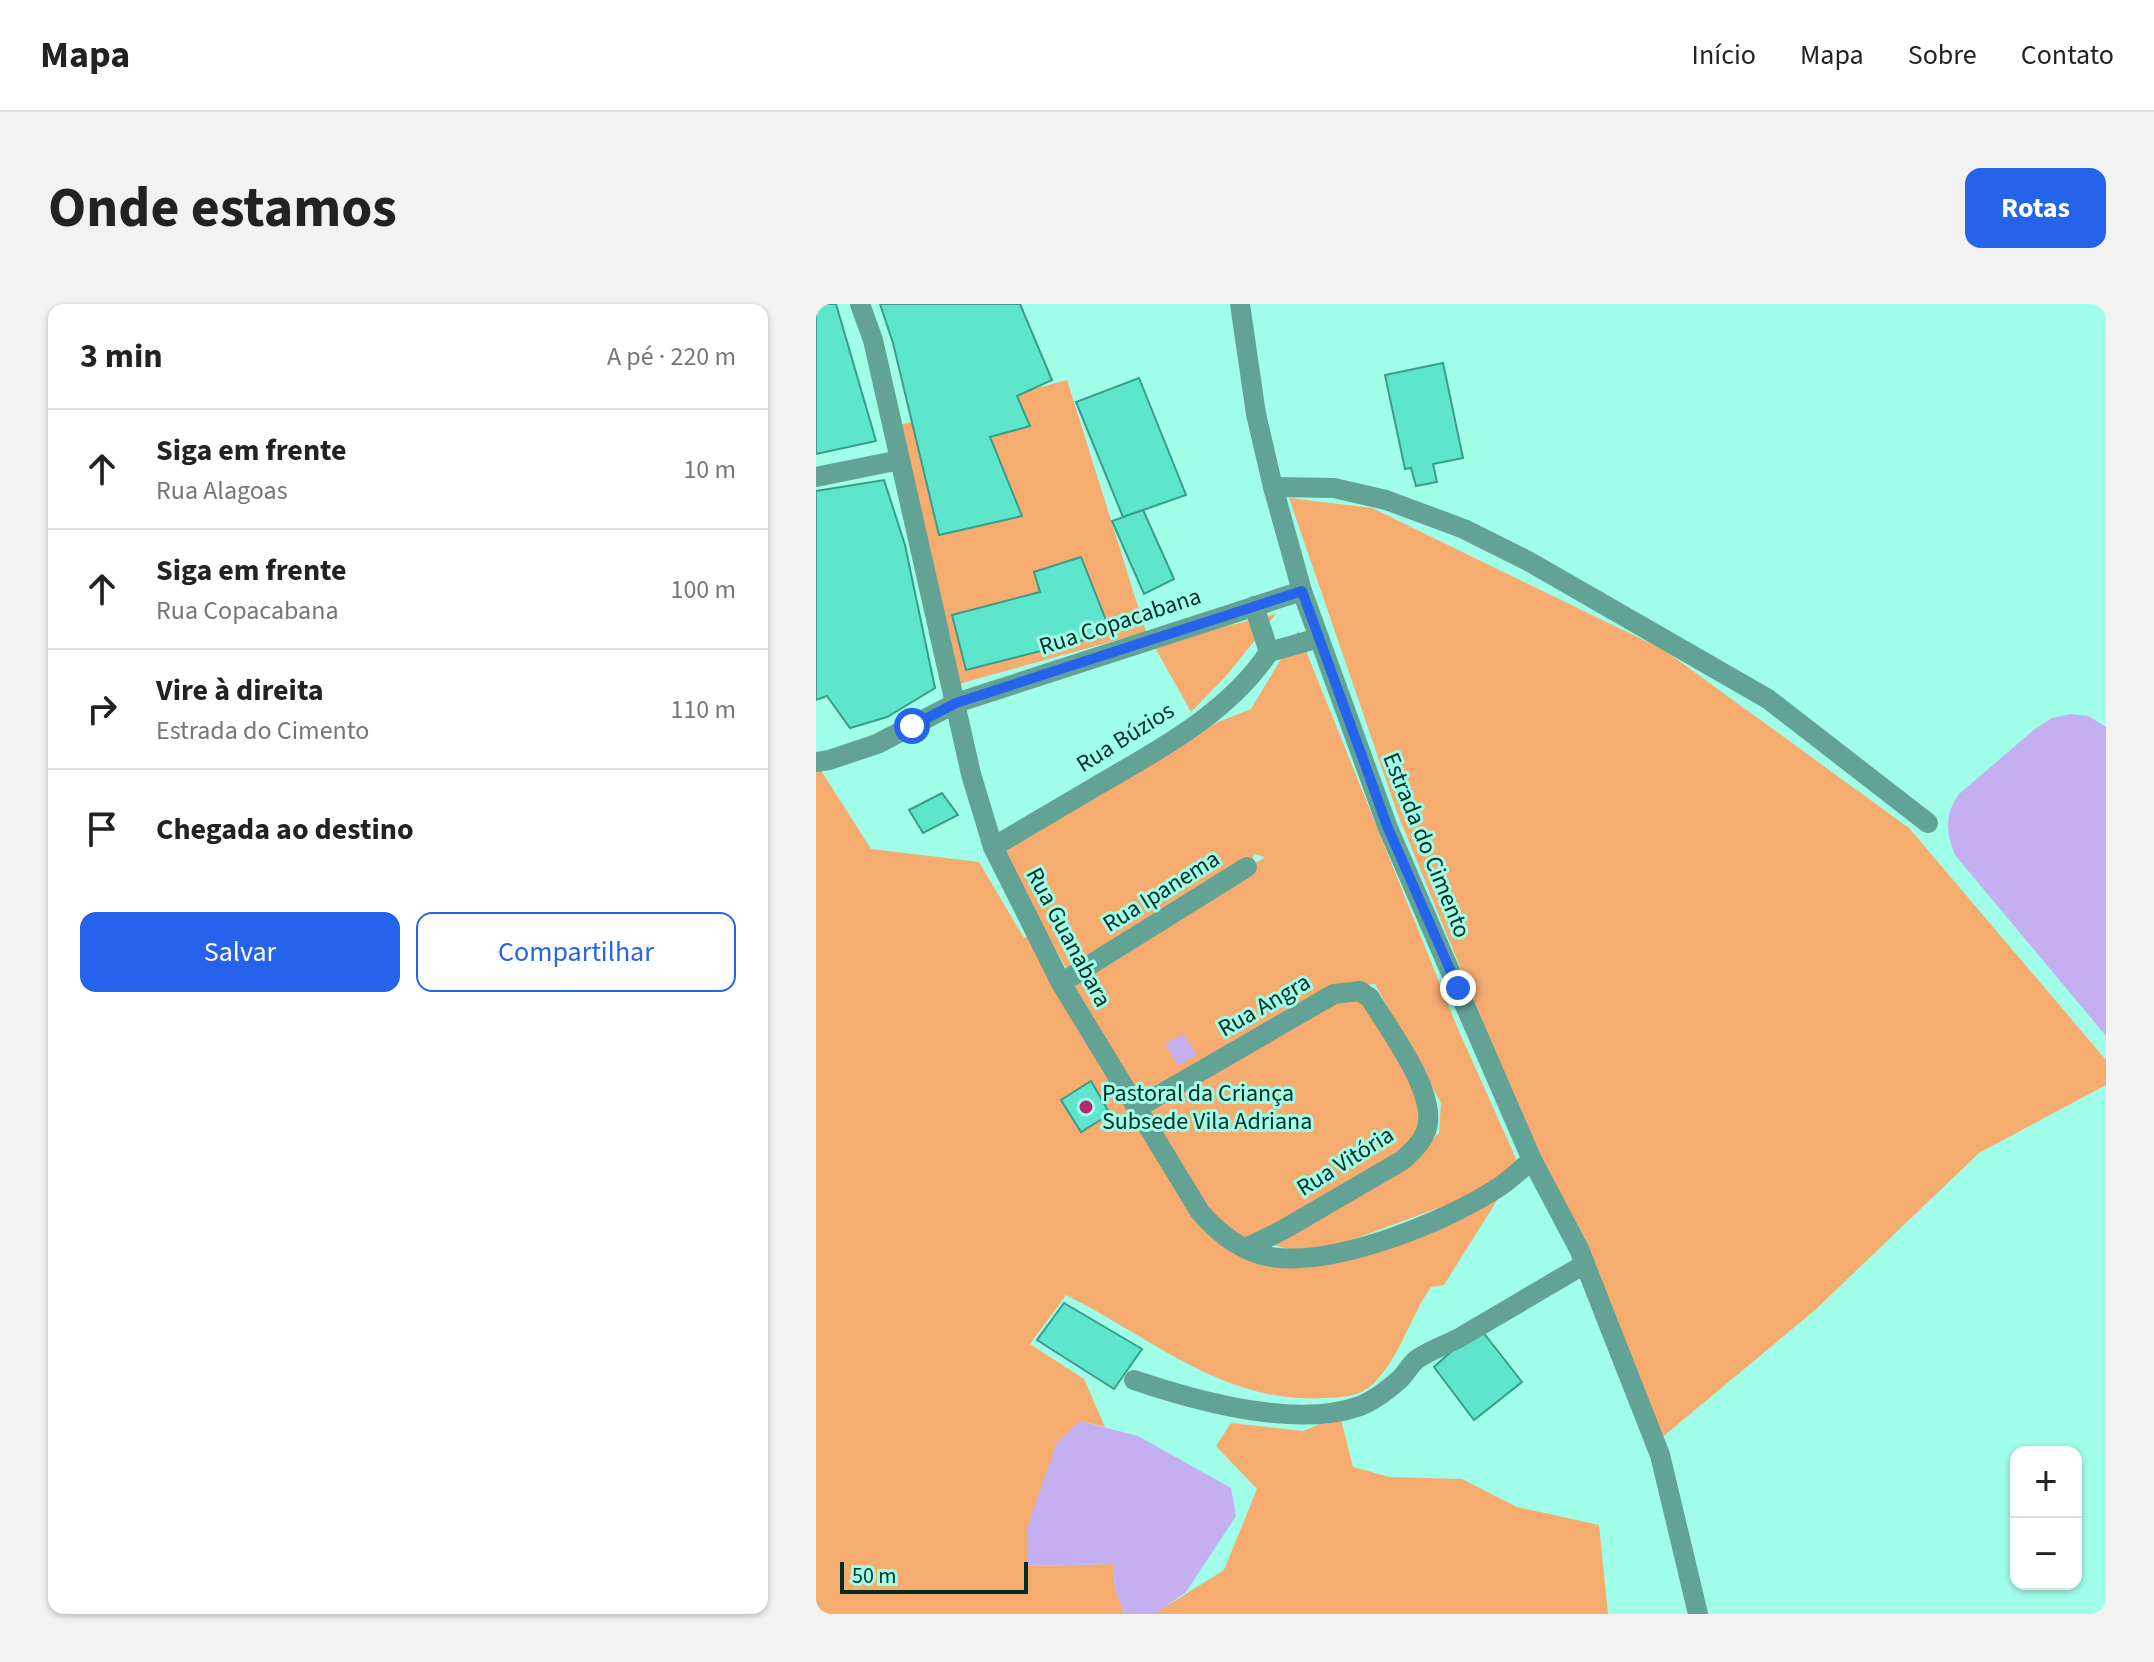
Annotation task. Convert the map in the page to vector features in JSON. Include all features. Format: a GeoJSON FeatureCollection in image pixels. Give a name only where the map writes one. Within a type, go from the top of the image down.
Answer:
{"type":"FeatureCollection","features":[{"type":"Feature","properties":{"kind":"street","name":"Rua Guanabara"},"geometry":{"type":"LineString","coordinates":[[860,304],[873,340],[971,774],[993,847],[1061,983],[1200,1212],[1229,1241],[1269,1257],[1295,1259],[1376,1242],[1421,1227],[1500,1187],[1532,1160]]}},
{"type":"Feature","properties":{"kind":"street","name":"Estrada do Cimento"},"geometry":{"type":"LineString","coordinates":[[1240,304],[1256,414],[1302,591],[1388,828],[1532,1160],[1585,1264],[1660,1455],[1698,1614]]}},
{"type":"Feature","properties":{"kind":"street"},"geometry":{"type":"LineString","coordinates":[[816,477],[900,460]]}},
{"type":"Feature","properties":{"kind":"street"},"geometry":{"type":"LineString","coordinates":[[1273,487],[1334,488],[1386,500],[1464,529],[1515,555],[1768,699],[1928,823]]}},
{"type":"Feature","properties":{"kind":"street","name":"Rua Copacabana"},"geometry":{"type":"LineString","coordinates":[[816,762],[877,744],[956,703],[1302,591]]}},
{"type":"Feature","properties":{"kind":"street"},"geometry":{"type":"LineString","coordinates":[[1254,606],[1269,652],[1319,638]]}},
{"type":"Feature","properties":{"kind":"street","name":"Rua Búzios"},"geometry":{"type":"LineString","coordinates":[[993,847],[1154,753],[1239,690],[1269,652]]}},
{"type":"Feature","properties":{"kind":"street","name":"Rua Ipanema"},"geometry":{"type":"LineString","coordinates":[[1061,983],[1247,867]]}},
{"type":"Feature","properties":{"kind":"street","name":"Rua Angra"},"geometry":{"type":"LineString","coordinates":[[1137,1108],[1334,994],[1350,990],[1360,991],[1370,998],[1423,1089]]}},
{"type":"Feature","properties":{"kind":"street","name":"Rua Vitória"},"geometry":{"type":"LineString","coordinates":[[1246,1248],[1403,1160],[1419,1145],[1428,1128],[1428,1108],[1423,1089]]}},
{"type":"Feature","properties":{"kind":"street"},"geometry":{"type":"LineString","coordinates":[[1134,1380],[1179,1395],[1234,1407],[1300,1413],[1360,1406],[1383,1393],[1417,1360],[1585,1264]]}},
{"type":"Feature","properties":{"kind":"shaded area"},"geometry":{"type":"Polygon","coordinates":[[[1067,380],[1146,632],[955,685],[900,425],[1067,380]]]}},
{"type":"Feature","properties":{"kind":"shaded area"},"geometry":{"type":"Polygon","coordinates":[[[1289,498],[1372,508],[1664,650],[1909,828],[2106,1060],[2106,1085],[1979,1153],[1815,1310],[1660,1439],[1586,1240],[1536,1153],[1398,815],[1289,498]]]}},
{"type":"Feature","properties":{"kind":"shaded area"},"geometry":{"type":"Polygon","coordinates":[[[1276,614],[1226,676],[1191,712],[1153,644],[1276,614]]]}},
{"type":"Feature","properties":{"kind":"shaded area"},"geometry":{"type":"Polygon","coordinates":[[[1298,631],[1458,1029],[1518,1163],[1474,1195],[1332,1247],[1298,1251],[1269,1244],[1406,1167],[1439,1133],[1441,1103],[1375,984],[1335,987],[1139,1103],[1067,983],[1265,857],[1254,854],[1252,862],[1070,975],[998,848],[1218,722],[1251,709],[1298,631]]]}},
{"type":"Feature","properties":{"kind":"shaded area"},"geometry":{"type":"Polygon","coordinates":[[[2071,714],[2088,716],[2106,727],[2106,1036],[1955,855],[1948,831],[1951,809],[1959,794],[2035,729],[2052,718],[2071,714]]]}},
{"type":"Feature","properties":{"kind":"shaded area"},"geometry":{"type":"Polygon","coordinates":[[[820,769],[871,849],[979,862],[1024,938],[1028,936],[1196,1214],[1288,1265],[1501,1194],[1444,1285],[1431,1287],[1384,1371],[1364,1391],[1351,1395],[1287,1397],[1220,1379],[1158,1348],[1066,1295],[1030,1344],[1084,1379],[1105,1427],[1080,1421],[1029,1566],[1113,1564],[1115,1590],[1125,1614],[816,1614],[816,770],[820,769]]]}},
{"type":"Feature","properties":{"kind":"shaded area"},"geometry":{"type":"Polygon","coordinates":[[[1360,993],[1422,1102],[1420,1139],[1245,1244],[1211,1218],[1146,1111],[1341,998],[1360,993]]]}},
{"type":"Feature","properties":{"kind":"shaded area"},"geometry":{"type":"Polygon","coordinates":[[[1183,1034],[1197,1054],[1178,1066],[1165,1044],[1183,1034]]]}},
{"type":"Feature","properties":{"kind":"shaded area"},"geometry":{"type":"Polygon","coordinates":[[[1340,1416],[1353,1467],[1390,1477],[1462,1479],[1517,1507],[1599,1525],[1608,1614],[1154,1614],[1224,1570],[1257,1489],[1216,1446],[1231,1423],[1303,1431],[1340,1416]]]}},
{"type":"Feature","properties":{"kind":"shaded area"},"geometry":{"type":"Polygon","coordinates":[[[1080,1421],[1138,1436],[1231,1488],[1236,1516],[1186,1592],[1155,1614],[1125,1614],[1115,1590],[1113,1564],[1028,1566],[1028,1525],[1057,1442],[1080,1421]]]}},
{"type":"Feature","properties":{"kind":"building"},"geometry":{"type":"Polygon","coordinates":[[[816,304],[836,304],[876,441],[816,454],[816,304]]]}},
{"type":"Feature","properties":{"kind":"building"},"geometry":{"type":"Polygon","coordinates":[[[880,304],[1020,304],[1052,380],[1017,396],[1030,426],[990,437],[1022,516],[939,535],[893,343],[880,304]]]}},
{"type":"Feature","properties":{"kind":"building"},"geometry":{"type":"Polygon","coordinates":[[[1443,363],[1463,458],[1433,464],[1437,482],[1416,486],[1411,468],[1405,469],[1385,375],[1443,363]]]}},
{"type":"Feature","properties":{"kind":"building"},"geometry":{"type":"Polygon","coordinates":[[[1139,378],[1186,495],[1123,517],[1076,402],[1139,378]]]}},
{"type":"Feature","properties":{"kind":"building"},"geometry":{"type":"Polygon","coordinates":[[[884,480],[905,545],[935,688],[887,717],[850,728],[827,696],[816,700],[816,491],[884,480]]]}},
{"type":"Feature","properties":{"kind":"building"},"geometry":{"type":"Polygon","coordinates":[[[1143,510],[1174,579],[1144,594],[1112,521],[1143,510]]]}},
{"type":"Feature","properties":{"kind":"building"},"geometry":{"type":"Polygon","coordinates":[[[1081,557],[1111,633],[966,670],[952,615],[1040,592],[1034,572],[1081,557]]]}},
{"type":"Feature","properties":{"kind":"building"},"geometry":{"type":"Polygon","coordinates":[[[942,793],[958,815],[923,833],[909,810],[942,793]]]}},
{"type":"Feature","properties":{"kind":"building","name":"Pastoral da Criança Subsede Vila Adriana"},"geometry":{"type":"Polygon","coordinates":[[[1091,1081],[1110,1114],[1081,1132],[1061,1100],[1091,1081]]]}},
{"type":"Feature","properties":{"kind":"building"},"geometry":{"type":"Polygon","coordinates":[[[1064,1303],[1142,1349],[1114,1389],[1037,1340],[1064,1303]]]}},
{"type":"Feature","properties":{"kind":"building"},"geometry":{"type":"Polygon","coordinates":[[[1479,1327],[1522,1382],[1474,1420],[1434,1367],[1479,1327]]]}},
{"type":"Feature","properties":{"kind":"place","name":"Pastoral da Criança Subsede Vila Adriana"},"geometry":{"type":"Point","coordinates":[1086,1107]}},
{"type":"Feature","properties":{"kind":"route"},"geometry":{"type":"LineString","coordinates":[[912,726],[956,703],[1302,591],[1388,828],[1458,988]]}}]}
